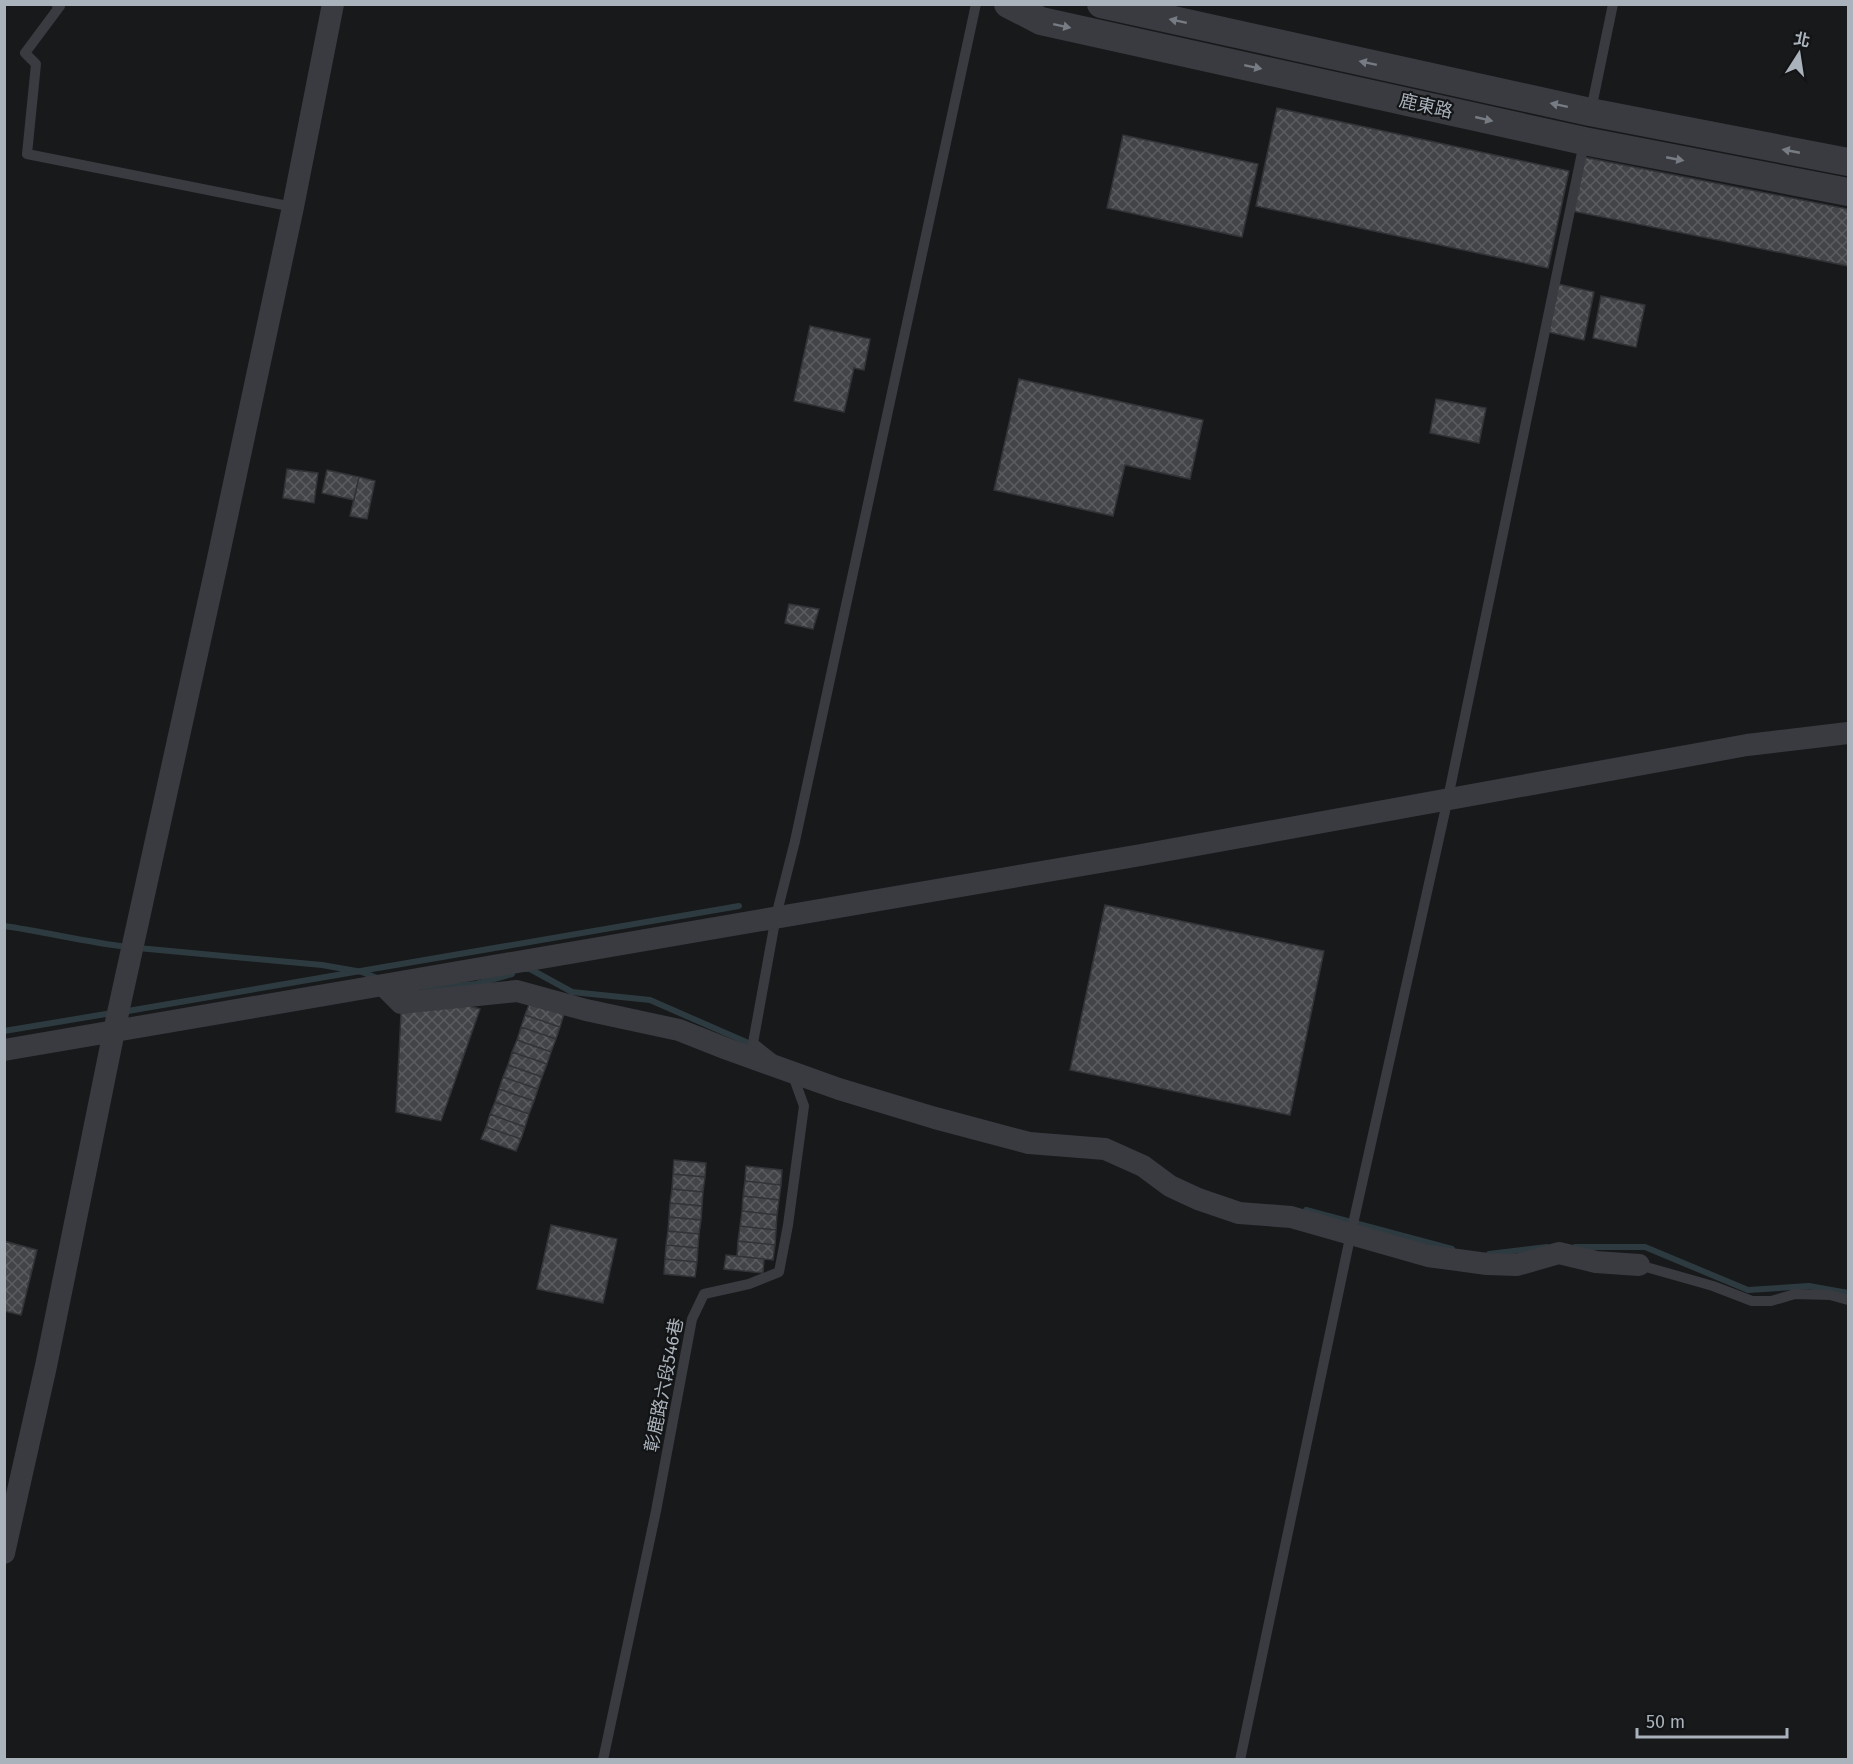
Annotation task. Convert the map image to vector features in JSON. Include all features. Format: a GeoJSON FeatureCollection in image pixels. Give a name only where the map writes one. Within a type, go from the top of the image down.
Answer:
{"type":"FeatureCollection","features":[{"type":"Feature","properties":{"kind":"street"},"geometry":{"type":"LineString","coordinates":[[4,1553],[46,1366],[114,1031],[293,207],[333,4]]}},
{"type":"Feature","properties":{"kind":"street","name":"鹿東路"},"geometry":{"type":"LineString","coordinates":[[1008,4],[1041,21],[1587,126],[1848,162]]}},
{"type":"Feature","properties":{"kind":"street","name":"鹿東路"},"geometry":{"type":"LineString","coordinates":[[1101,4],[1848,192]]}},
{"type":"Feature","properties":{"kind":"street"},"geometry":{"type":"LineString","coordinates":[[4,1050],[1141,855],[1747,745],[1848,733]]}},
{"type":"Feature","properties":{"kind":"street"},"geometry":{"type":"LineString","coordinates":[[382,984],[401,1003],[517,991],[586,1010],[679,1030],[792,1073],[935,1118],[1029,1143],[1105,1149],[1143,1166],[1170,1186],[1208,1203],[1239,1213],[1291,1217],[1428,1256],[1487,1264],[1517,1265],[1559,1253],[1596,1262],[1639,1265]]}},
{"type":"Feature","properties":{"kind":"lane"},"geometry":{"type":"LineString","coordinates":[[56,4],[60,6],[25,53],[36,64],[27,154],[293,207]]}},
{"type":"Feature","properties":{"kind":"lane"},"geometry":{"type":"LineString","coordinates":[[792,1073],[753,1043],[776,916],[795,841],[976,4]]}},
{"type":"Feature","properties":{"kind":"lane"},"geometry":{"type":"LineString","coordinates":[[1240,1760],[1351,1233],[1448,798],[1613,4]]}},
{"type":"Feature","properties":{"kind":"lane","name":"彰鹿路六段546巷"},"geometry":{"type":"LineString","coordinates":[[603,1760],[656,1511],[692,1319],[704,1294],[749,1284],[779,1272],[788,1225],[804,1106],[792,1073]]}},
{"type":"Feature","properties":{"kind":"lane"},"geometry":{"type":"LineString","coordinates":[[1639,1265],[1713,1286],[1752,1301],[1771,1301],[1795,1294],[1830,1295],[1848,1300]]}},
{"type":"Feature","properties":{"kind":"building"},"geometry":{"type":"Polygon","coordinates":[[[1277,108],[1569,171],[1548,268],[1256,206],[1277,108]]]}},
{"type":"Feature","properties":{"kind":"building"},"geometry":{"type":"Polygon","coordinates":[[[1123,135],[1258,164],[1242,237],[1107,208],[1123,135]]]}},
{"type":"Feature","properties":{"kind":"building"},"geometry":{"type":"Polygon","coordinates":[[[1583,157],[1848,209],[1848,266],[1572,211],[1583,157]]]}},
{"type":"Feature","properties":{"kind":"building"},"geometry":{"type":"Polygon","coordinates":[[[1558,284],[1594,292],[1584,340],[1548,332],[1558,284]]]}},
{"type":"Feature","properties":{"kind":"building"},"geometry":{"type":"Polygon","coordinates":[[[1601,296],[1645,305],[1636,347],[1593,338],[1601,296]]]}},
{"type":"Feature","properties":{"kind":"building"},"geometry":{"type":"Polygon","coordinates":[[[810,326],[870,339],[864,370],[854,368],[844,412],[794,401],[810,326]]]}},
{"type":"Feature","properties":{"kind":"building"},"geometry":{"type":"Polygon","coordinates":[[[1019,379],[1203,420],[1190,479],[1125,465],[1113,516],[994,490],[1019,379]]]}},
{"type":"Feature","properties":{"kind":"building"},"geometry":{"type":"Polygon","coordinates":[[[1436,399],[1486,408],[1479,443],[1430,433],[1436,399]]]}},
{"type":"Feature","properties":{"kind":"building"},"geometry":{"type":"Polygon","coordinates":[[[287,469],[318,473],[314,503],[283,498],[287,469]]]}},
{"type":"Feature","properties":{"kind":"building"},"geometry":{"type":"Polygon","coordinates":[[[327,470],[359,477],[354,500],[322,493],[327,470]]]}},
{"type":"Feature","properties":{"kind":"building"},"geometry":{"type":"Polygon","coordinates":[[[359,477],[375,481],[367,519],[350,516],[359,477]]]}},
{"type":"Feature","properties":{"kind":"building"},"geometry":{"type":"Polygon","coordinates":[[[789,604],[819,609],[813,629],[785,623],[789,604]]]}},
{"type":"Feature","properties":{"kind":"building"},"geometry":{"type":"Polygon","coordinates":[[[1105,905],[1324,951],[1290,1115],[1070,1070],[1105,905]]]}},
{"type":"Feature","properties":{"kind":"building"},"geometry":{"type":"Polygon","coordinates":[[[444,999],[480,1009],[441,1121],[396,1112],[401,1014],[444,999]]]}},
{"type":"Feature","properties":{"kind":"building"},"geometry":{"type":"Polygon","coordinates":[[[530,1002],[564,1014],[560,1027],[525,1015],[530,1002]]]}},
{"type":"Feature","properties":{"kind":"building"},"geometry":{"type":"Polygon","coordinates":[[[525,1015],[560,1027],[556,1039],[521,1027],[525,1015]]]}},
{"type":"Feature","properties":{"kind":"building"},"geometry":{"type":"Polygon","coordinates":[[[521,1027],[556,1039],[551,1052],[517,1040],[521,1027]]]}},
{"type":"Feature","properties":{"kind":"building"},"geometry":{"type":"Polygon","coordinates":[[[517,1040],[551,1052],[547,1064],[512,1052],[517,1040]]]}},
{"type":"Feature","properties":{"kind":"building"},"geometry":{"type":"Polygon","coordinates":[[[512,1052],[547,1064],[542,1077],[508,1065],[512,1052]]]}},
{"type":"Feature","properties":{"kind":"building"},"geometry":{"type":"Polygon","coordinates":[[[508,1065],[542,1077],[538,1089],[503,1077],[508,1065]]]}},
{"type":"Feature","properties":{"kind":"building"},"geometry":{"type":"Polygon","coordinates":[[[503,1077],[538,1089],[534,1101],[499,1089],[503,1077]]]}},
{"type":"Feature","properties":{"kind":"building"},"geometry":{"type":"Polygon","coordinates":[[[499,1089],[534,1101],[529,1114],[495,1102],[499,1089]]]}},
{"type":"Feature","properties":{"kind":"building"},"geometry":{"type":"Polygon","coordinates":[[[495,1102],[529,1114],[525,1127],[490,1114],[495,1102]]]}},
{"type":"Feature","properties":{"kind":"building"},"geometry":{"type":"Polygon","coordinates":[[[490,1114],[525,1127],[521,1139],[486,1127],[490,1114]]]}},
{"type":"Feature","properties":{"kind":"building"},"geometry":{"type":"Polygon","coordinates":[[[486,1127],[521,1139],[516,1151],[481,1139],[486,1127]]]}},
{"type":"Feature","properties":{"kind":"building"},"geometry":{"type":"Polygon","coordinates":[[[674,1160],[706,1163],[705,1177],[673,1174],[674,1160]]]}},
{"type":"Feature","properties":{"kind":"building"},"geometry":{"type":"Polygon","coordinates":[[[746,1166],[782,1170],[781,1185],[745,1181],[746,1166]]]}},
{"type":"Feature","properties":{"kind":"building"},"geometry":{"type":"Polygon","coordinates":[[[673,1174],[705,1177],[703,1192],[672,1189],[673,1174]]]}},
{"type":"Feature","properties":{"kind":"building"},"geometry":{"type":"Polygon","coordinates":[[[745,1181],[781,1185],[779,1200],[743,1196],[745,1181]]]}},
{"type":"Feature","properties":{"kind":"building"},"geometry":{"type":"Polygon","coordinates":[[[672,1189],[703,1192],[702,1206],[670,1203],[672,1189]]]}},
{"type":"Feature","properties":{"kind":"building"},"geometry":{"type":"Polygon","coordinates":[[[743,1196],[779,1200],[777,1215],[742,1211],[743,1196]]]}},
{"type":"Feature","properties":{"kind":"building"},"geometry":{"type":"Polygon","coordinates":[[[670,1203],[702,1206],[701,1220],[669,1217],[670,1203]]]}},
{"type":"Feature","properties":{"kind":"building"},"geometry":{"type":"Polygon","coordinates":[[[742,1211],[777,1215],[776,1230],[740,1226],[742,1211]]]}},
{"type":"Feature","properties":{"kind":"building"},"geometry":{"type":"Polygon","coordinates":[[[669,1217],[701,1220],[699,1234],[668,1231],[669,1217]]]}},
{"type":"Feature","properties":{"kind":"building"},"geometry":{"type":"Polygon","coordinates":[[[551,1225],[617,1239],[603,1303],[537,1289],[551,1225]]]}},
{"type":"Feature","properties":{"kind":"building"},"geometry":{"type":"Polygon","coordinates":[[[740,1226],[776,1230],[775,1245],[738,1241],[740,1226]]]}},
{"type":"Feature","properties":{"kind":"building"},"geometry":{"type":"Polygon","coordinates":[[[668,1231],[699,1234],[698,1248],[666,1245],[668,1231]]]}},
{"type":"Feature","properties":{"kind":"building"},"geometry":{"type":"Polygon","coordinates":[[[4,1241],[37,1250],[21,1315],[4,1311],[4,1241]]]}},
{"type":"Feature","properties":{"kind":"building"},"geometry":{"type":"Polygon","coordinates":[[[738,1241],[775,1245],[773,1260],[737,1256],[738,1241]]]}},
{"type":"Feature","properties":{"kind":"building"},"geometry":{"type":"Polygon","coordinates":[[[666,1245],[698,1248],[697,1262],[665,1259],[666,1245]]]}},
{"type":"Feature","properties":{"kind":"building"},"geometry":{"type":"Polygon","coordinates":[[[726,1255],[764,1259],[763,1273],[724,1269],[726,1255]]]}},
{"type":"Feature","properties":{"kind":"building"},"geometry":{"type":"Polygon","coordinates":[[[665,1259],[697,1262],[695,1277],[664,1274],[665,1259]]]}},
{"type":"Feature","properties":{"kind":"waterway"},"geometry":{"type":"LineString","coordinates":[[122,1012],[739,906]]}},
{"type":"Feature","properties":{"kind":"waterway"},"geometry":{"type":"LineString","coordinates":[[4,926],[128,947]]}},
{"type":"Feature","properties":{"kind":"waterway"},"geometry":{"type":"LineString","coordinates":[[138,948],[322,965],[362,972],[377,978]]}},
{"type":"Feature","properties":{"kind":"waterway"},"geometry":{"type":"LineString","coordinates":[[527,969],[572,992],[650,1000],[753,1045]]}},
{"type":"Feature","properties":{"kind":"waterway"},"geometry":{"type":"LineString","coordinates":[[424,989],[476,984],[512,974]]}},
{"type":"Feature","properties":{"kind":"waterway"},"geometry":{"type":"LineString","coordinates":[[4,1031],[112,1013]]}},
{"type":"Feature","properties":{"kind":"waterway"},"geometry":{"type":"LineString","coordinates":[[1306,1210],[1452,1249]]}},
{"type":"Feature","properties":{"kind":"waterway"},"geometry":{"type":"LineString","coordinates":[[1489,1254],[1547,1247]]}},
{"type":"Feature","properties":{"kind":"waterway"},"geometry":{"type":"LineString","coordinates":[[1575,1247],[1645,1247],[1748,1290],[1809,1286],[1848,1293]]}}]}
